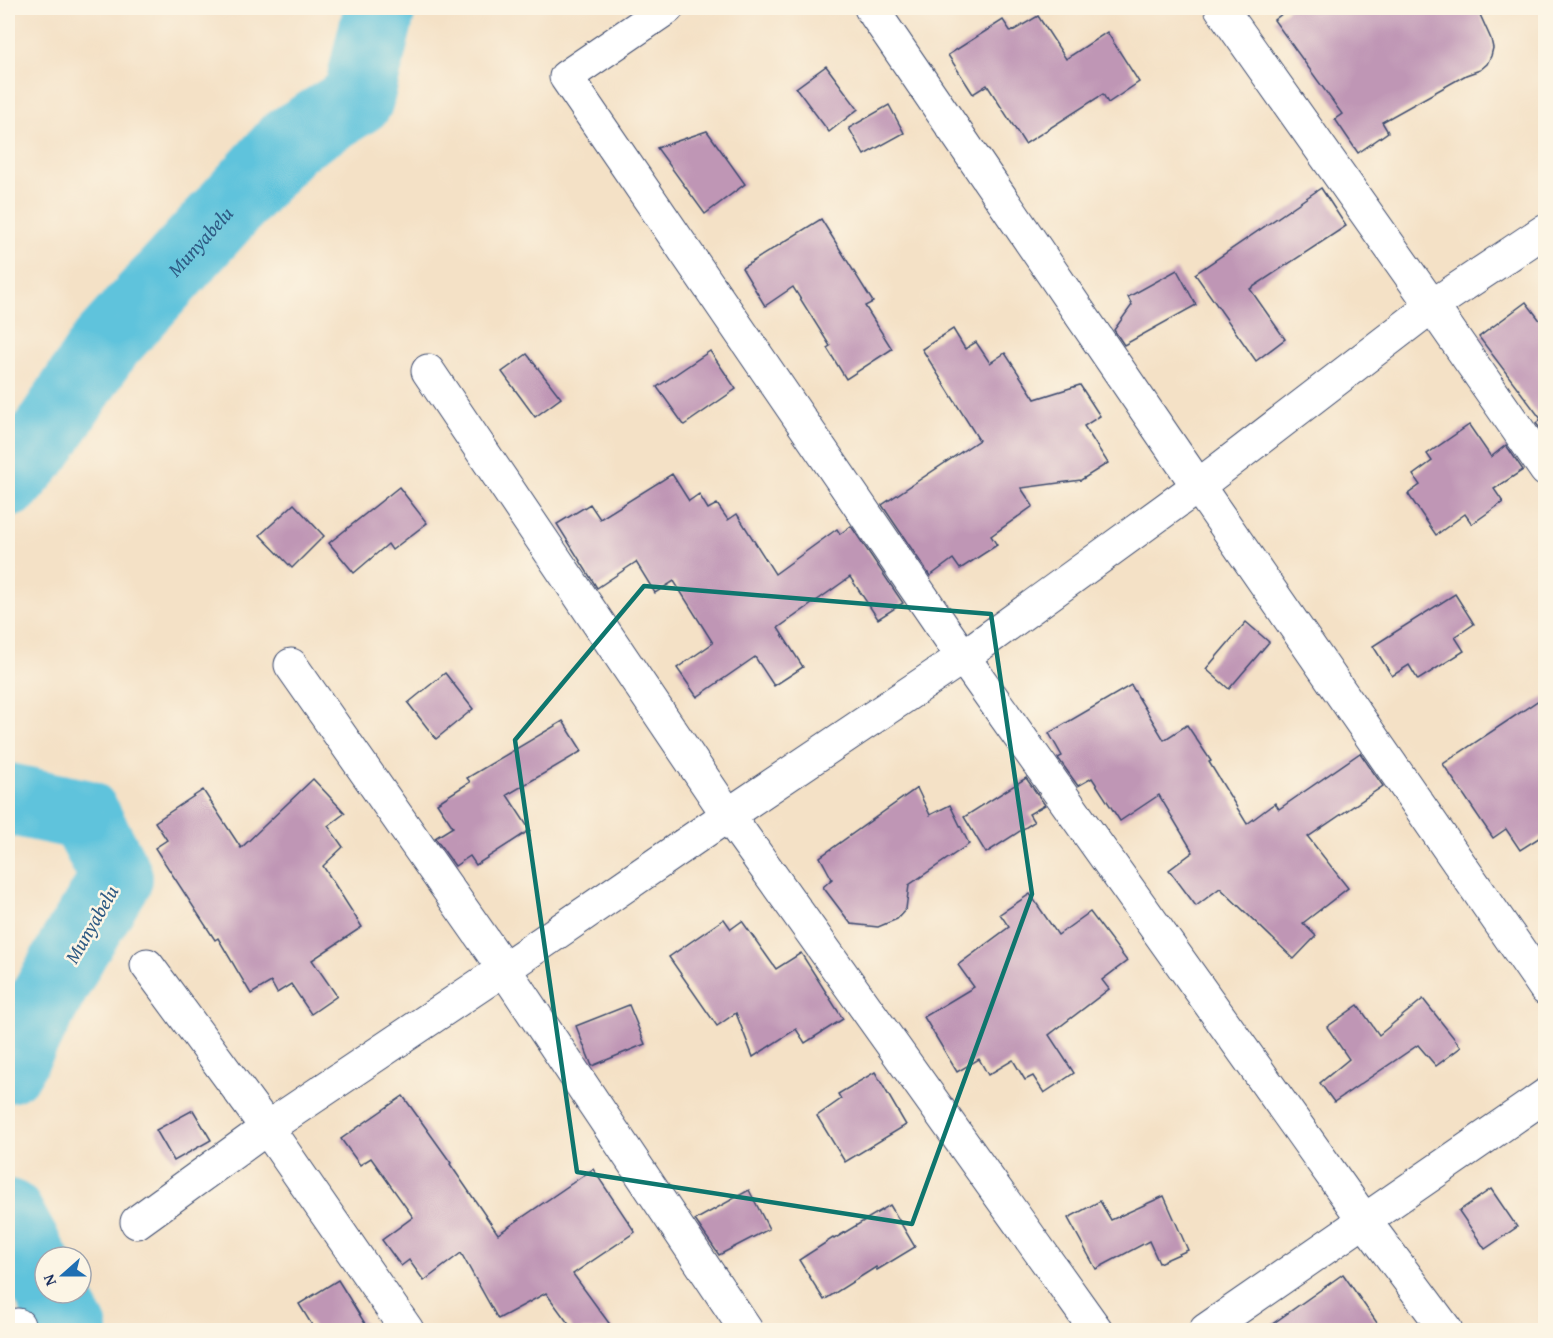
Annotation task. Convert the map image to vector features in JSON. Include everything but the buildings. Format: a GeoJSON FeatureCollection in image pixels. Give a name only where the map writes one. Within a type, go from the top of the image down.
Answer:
{"type":"FeatureCollection","features":[{"type":"Feature","properties":{"kind":"street"},"geometry":{"type":"LineString","coordinates":[[667,8],[566,77],[963,657],[1364,1220],[1446,1330]]}},
{"type":"Feature","properties":{"kind":"street"},"geometry":{"type":"LineString","coordinates":[[870,8],[1545,988]]}},
{"type":"Feature","properties":{"kind":"street"},"geometry":{"type":"LineString","coordinates":[[1221,8],[1545,470]]}},
{"type":"Feature","properties":{"kind":"street"},"geometry":{"type":"LineString","coordinates":[[137,1222],[267,1128],[963,657],[1198,486],[1432,306],[1545,230]]}},
{"type":"Feature","properties":{"kind":"street"},"geometry":{"type":"LineString","coordinates":[[428,371],[728,815],[1096,1330]]}},
{"type":"Feature","properties":{"kind":"street"},"geometry":{"type":"LineString","coordinates":[[291,665],[504,969],[746,1330]]}},
{"type":"Feature","properties":{"kind":"street"},"geometry":{"type":"LineString","coordinates":[[147,965],[267,1128],[407,1330]]}},
{"type":"Feature","properties":{"kind":"street"},"geometry":{"type":"LineString","coordinates":[[1206,1330],[1545,1095]]}},
{"type":"Feature","properties":{"kind":"highlighted area"},"geometry":{"type":"Polygon","coordinates":[[[644,586],[991,614],[1032,894],[912,1224],[577,1172],[515,740],[644,586]]]}},
{"type":"Feature","properties":{"kind":"waterway","name":"Munyabelu"},"geometry":{"type":"LineString","coordinates":[[8,482],[38,447],[105,345],[289,142],[358,99],[380,8]]}},
{"type":"Feature","properties":{"kind":"waterway","name":"Munyabelu"},"geometry":{"type":"LineString","coordinates":[[8,799],[84,815],[117,878],[74,947],[8,1067]]}},
{"type":"Feature","properties":{"kind":"waterway","name":"Munyabelu"},"geometry":{"type":"LineString","coordinates":[[8,1215],[33,1260]]}},
{"type":"Feature","properties":{"kind":"waterway","name":"Munyabelu"},"geometry":{"type":"LineString","coordinates":[[58,1305],[72,1330]]}}]}
